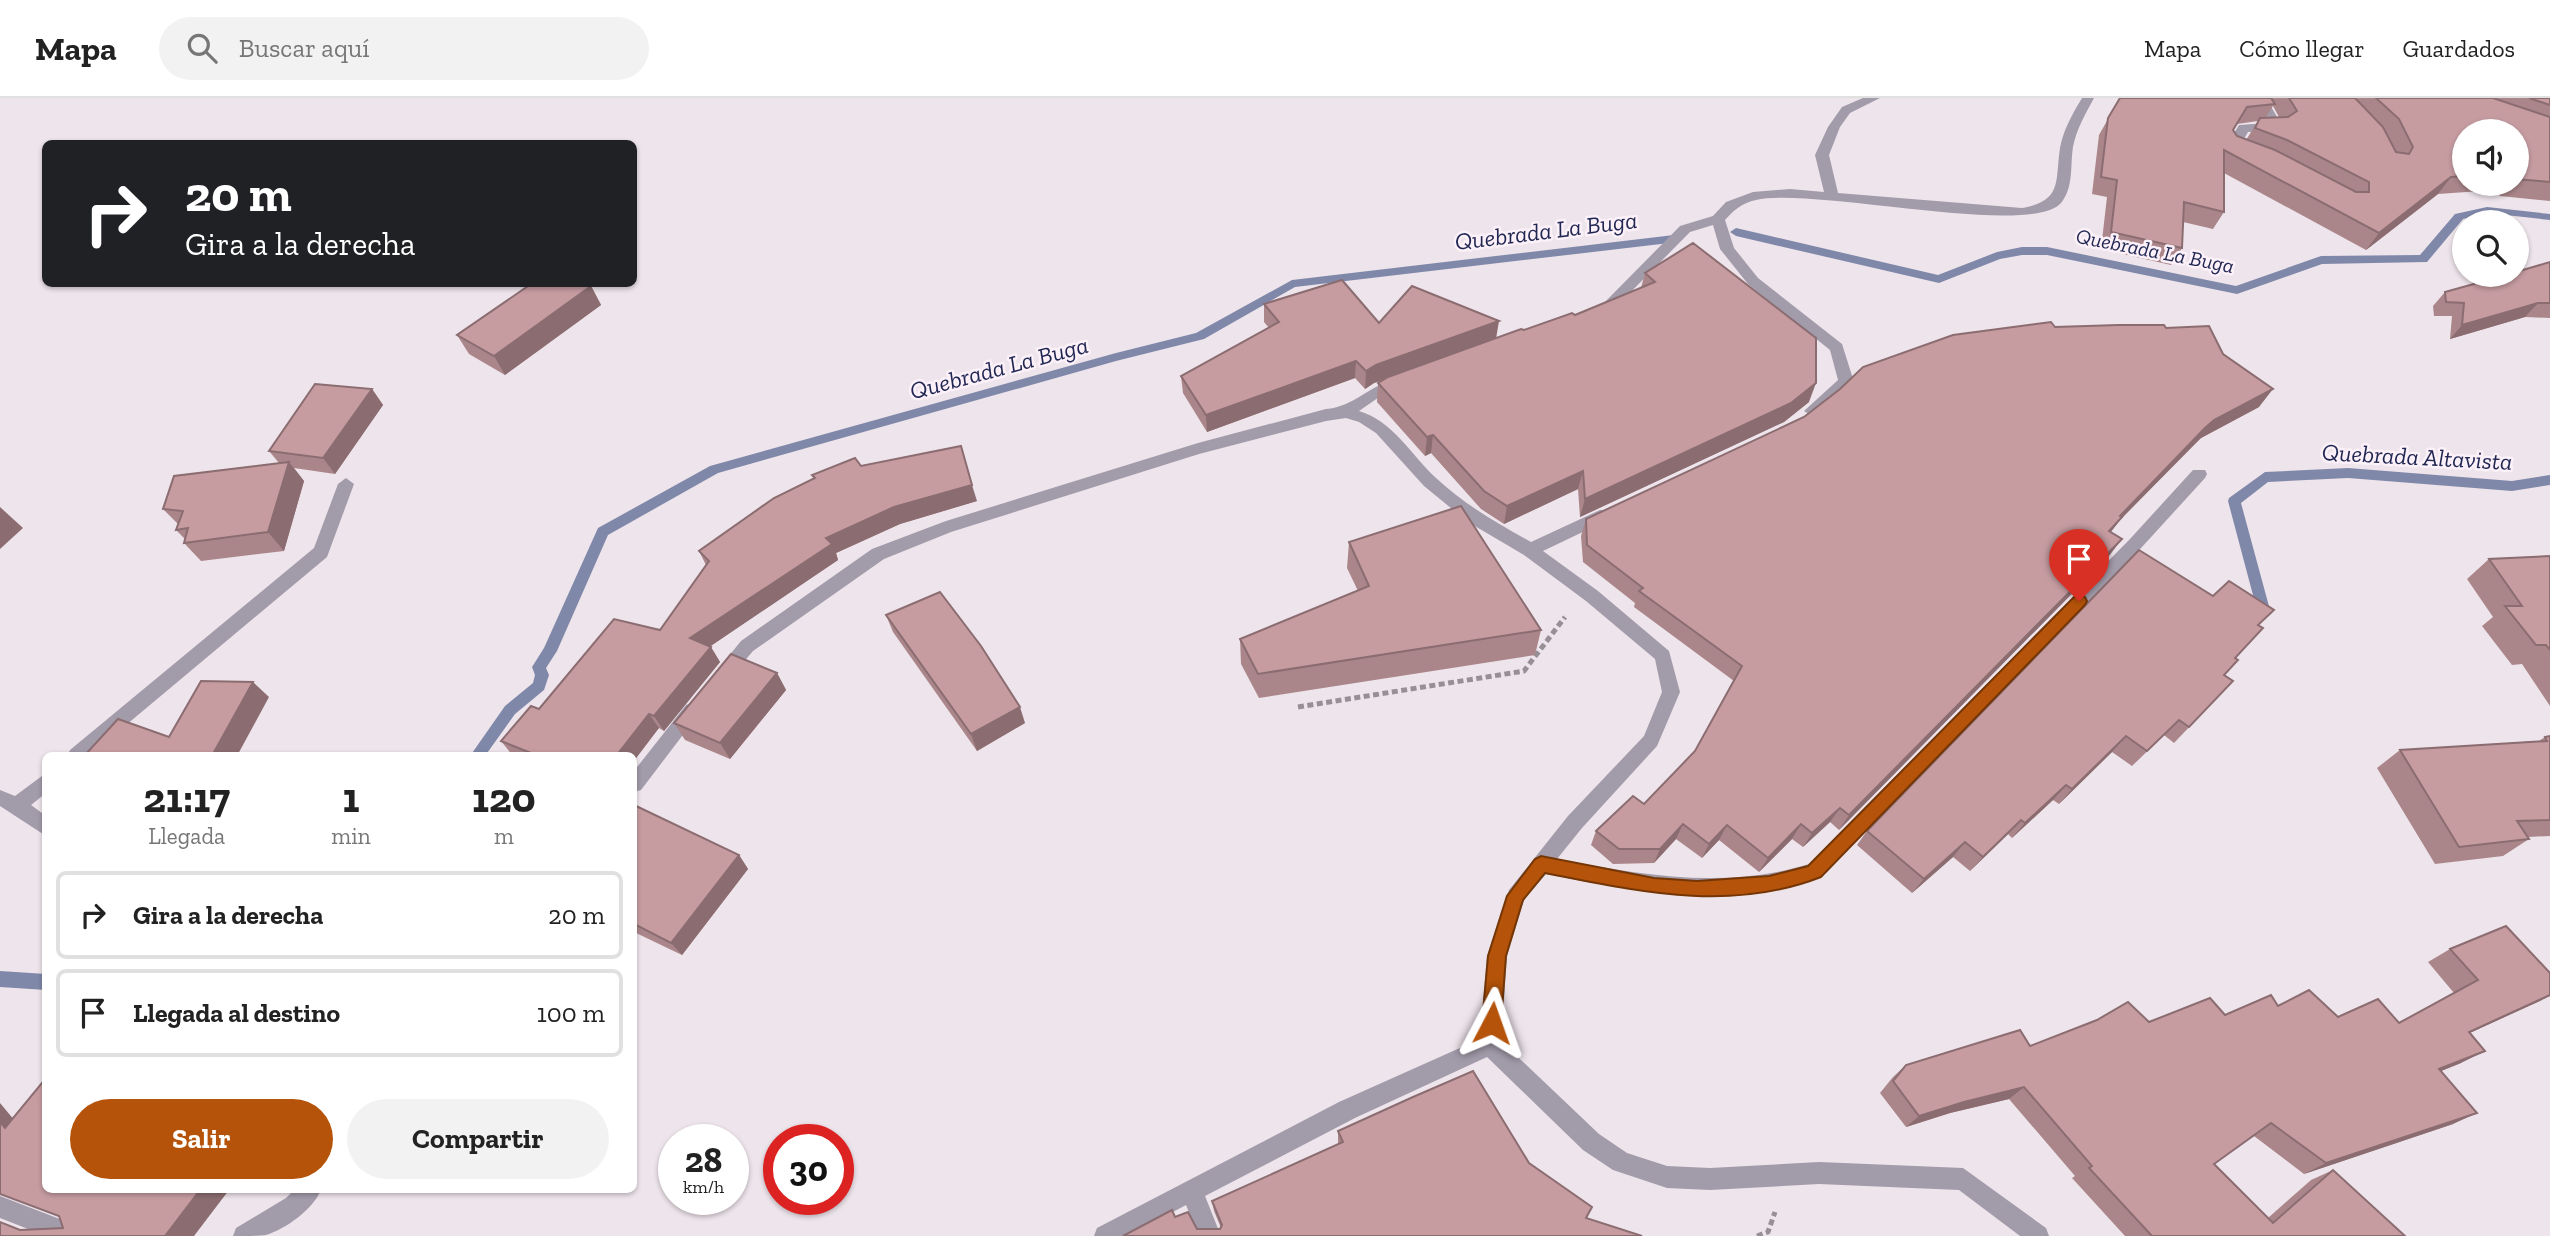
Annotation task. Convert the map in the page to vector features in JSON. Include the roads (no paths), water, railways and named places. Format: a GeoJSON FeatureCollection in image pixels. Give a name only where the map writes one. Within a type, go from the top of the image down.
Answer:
{"type":"FeatureCollection","features":[{"type":"Feature","properties":{"kind":"street"},"geometry":{"type":"LineString","coordinates":[[1832,197],[1822,155],[1834,127],[1846,110],[1874,98]]}},
{"type":"Feature","properties":{"kind":"street"},"geometry":{"type":"LineString","coordinates":[[1582,316],[1607,308],[1685,229],[1718,219],[1731,205],[1753,196],[1790,193],[1981,210],[2022,212],[2041,209],[2055,201],[2065,179],[2067,146],[2076,120],[2088,98]]}},
{"type":"Feature","properties":{"kind":"street"},"geometry":{"type":"LineString","coordinates":[[2257,157],[2232,148],[2244,128],[2277,127],[2260,98]]}},
{"type":"Feature","properties":{"kind":"street"},"geometry":{"type":"LineString","coordinates":[[1718,219],[1727,249],[1753,281],[1837,348],[1846,382],[1799,421]]}},
{"type":"Feature","properties":{"kind":"street"},"geometry":{"type":"LineString","coordinates":[[1346,413],[1380,389],[1406,380]]}},
{"type":"Feature","properties":{"kind":"street"},"geometry":{"type":"LineString","coordinates":[[637,780],[747,646],[878,554],[946,527],[1198,449],[1326,415],[1346,413],[1364,418],[1381,429],[1430,482],[1474,518],[1530,550],[1663,656],[1671,692],[1651,741],[1574,822],[1516,896],[1497,956],[1490,1045]]}},
{"type":"Feature","properties":{"kind":"street"},"geometry":{"type":"LineString","coordinates":[[1541,864],[1654,886],[1697,889],[1769,884],[1815,872],[2136,543],[2199,474]]}},
{"type":"Feature","properties":{"kind":"street"},"geometry":{"type":"LineString","coordinates":[[81,752],[321,552],[346,484]]}},
{"type":"Feature","properties":{"kind":"street"},"geometry":{"type":"LineString","coordinates":[[1530,550],[1615,510]]}},
{"type":"Feature","properties":{"kind":"street"},"geometry":{"type":"LineString","coordinates":[[42,783],[8,802],[42,825]]}},
{"type":"Feature","properties":{"kind":"street"},"geometry":{"type":"LineString","coordinates":[[1105,1236],[1347,1110],[1490,1045]]}},
{"type":"Feature","properties":{"kind":"street"},"geometry":{"type":"LineString","coordinates":[[1490,1045],[1591,1142],[1633,1166],[1667,1177],[1710,1179],[1819,1173],[1962,1179],[2038,1236]]}},
{"type":"Feature","properties":{"kind":"street"},"geometry":{"type":"LineString","coordinates":[[1191,1190],[1210,1236]]}},
{"type":"Feature","properties":{"kind":"street"},"geometry":{"type":"LineString","coordinates":[[244,1236],[294,1206],[307,1193]]}},
{"type":"Feature","properties":{"kind":"street"},"geometry":{"type":"LineString","coordinates":[[0,1207],[75,1236]]}},
{"type":"Feature","properties":{"kind":"waterway","name":"Quebrada La Buga"},"geometry":{"type":"LineString","coordinates":[[1736,232],[1939,279],[1997,256],[2022,251],[2047,251],[2237,290],[2321,260],[2423,259],[2459,216],[2487,210],[2550,217]]}},
{"type":"Feature","properties":{"kind":"waterway","name":"Quebrada La Buga"},"geometry":{"type":"LineString","coordinates":[[480,752],[510,710],[539,686],[542,675],[539,667],[550,651],[603,532],[714,469],[1200,336],[1292,284],[1674,239]]}},
{"type":"Feature","properties":{"kind":"waterway","name":"Quebrada Altavista"},"geometry":{"type":"LineString","coordinates":[[2263,610],[2234,501],[2265,477],[2348,473],[2512,486],[2550,480]]}},
{"type":"Feature","properties":{"kind":"waterway","name":"Quebrada La Buga"},"geometry":{"type":"LineString","coordinates":[[0,979],[42,982]]}}]}
